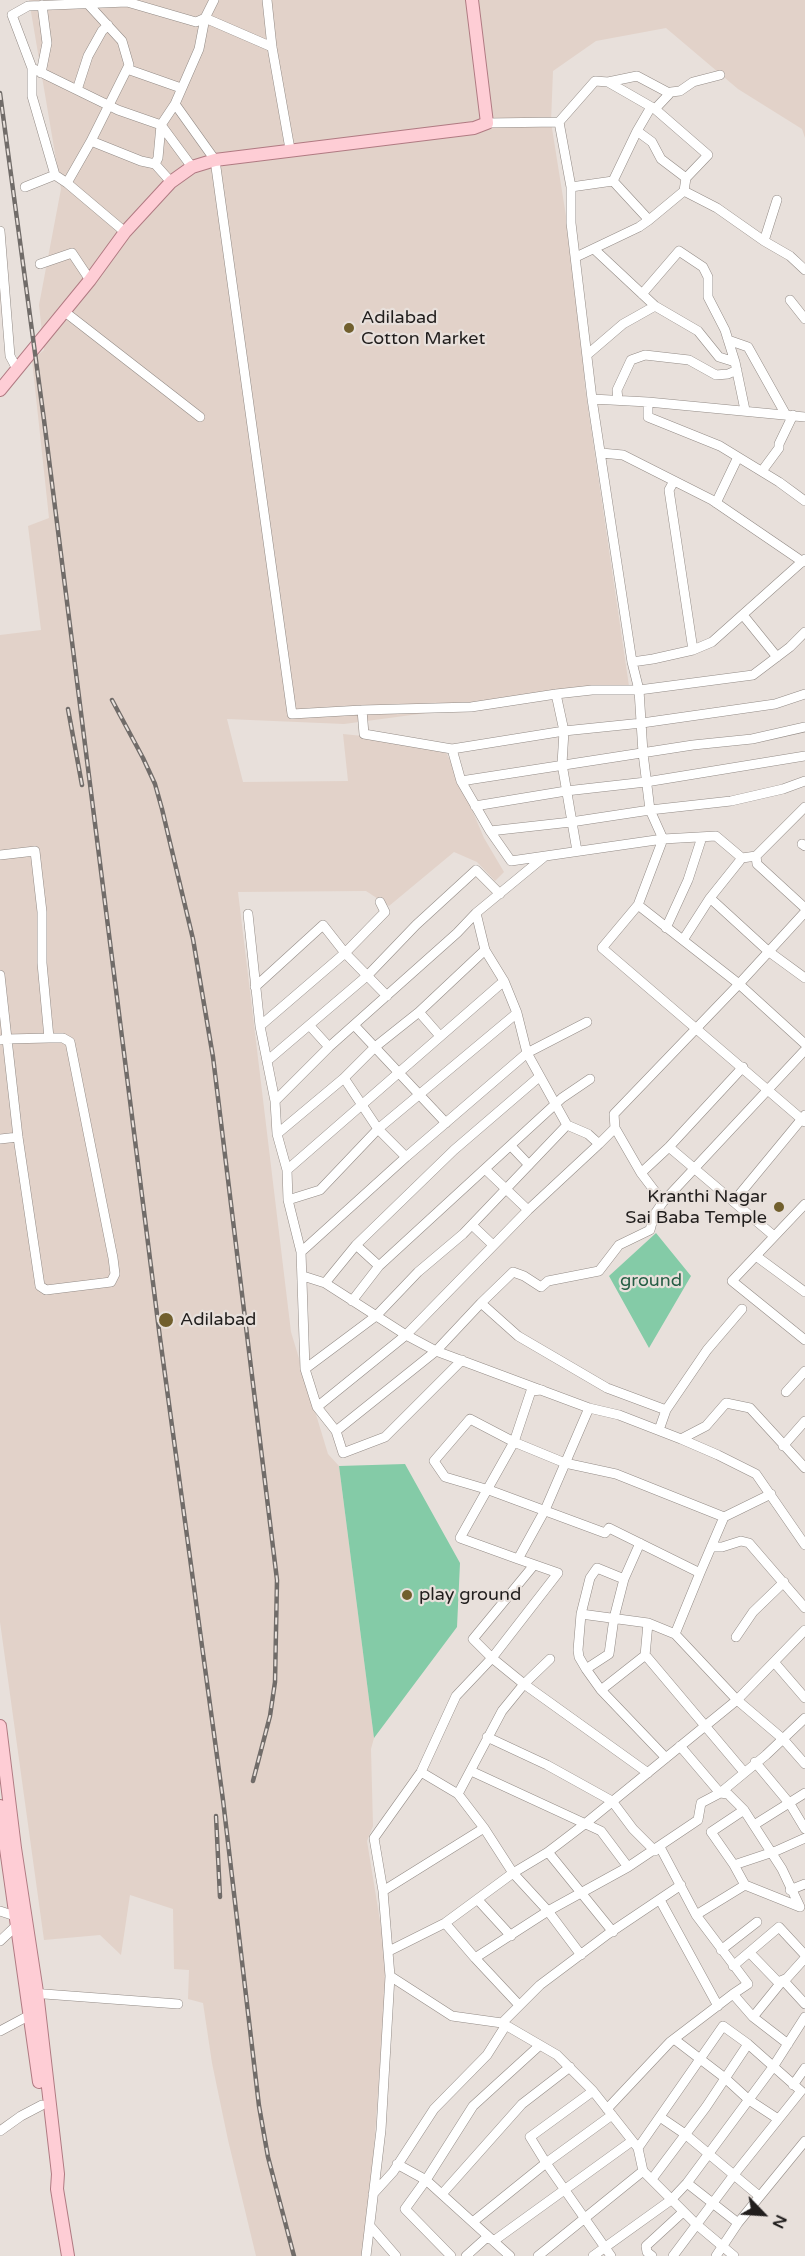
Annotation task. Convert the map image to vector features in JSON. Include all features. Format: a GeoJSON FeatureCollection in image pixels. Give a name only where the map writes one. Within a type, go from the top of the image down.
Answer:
{"type":"FeatureCollection","features":[{"type":"Feature","properties":{"kind":"main road"},"geometry":{"type":"LineString","coordinates":[[0,390],[65,312],[125,232],[171,182],[192,167],[215,160],[474,128],[487,123],[472,0]]}},
{"type":"Feature","properties":{"kind":"main road"},"geometry":{"type":"LineString","coordinates":[[0,1726],[2,1764],[58,2174],[57,2188],[68,2256]]}},
{"type":"Feature","properties":{"kind":"main road"},"geometry":{"type":"LineString","coordinates":[[0,1806],[3,1849],[32,1993],[30,2015],[51,2175],[57,2188]]}},
{"type":"Feature","properties":{"kind":"street"},"geometry":{"type":"LineString","coordinates":[[155,164],[161,125],[175,104],[199,49],[205,18],[214,0]]}},
{"type":"Feature","properties":{"kind":"street"},"geometry":{"type":"LineString","coordinates":[[267,0],[272,47],[290,149]]}},
{"type":"Feature","properties":{"kind":"street"},"geometry":{"type":"LineString","coordinates":[[125,232],[67,183],[55,176],[32,96],[32,68],[12,15],[28,6],[127,2],[196,22],[205,18],[272,47]]}},
{"type":"Feature","properties":{"kind":"street"},"geometry":{"type":"LineString","coordinates":[[67,183],[129,65],[122,41],[88,4]]}},
{"type":"Feature","properties":{"kind":"street"},"geometry":{"type":"LineString","coordinates":[[42,5],[47,43],[42,72]]}},
{"type":"Feature","properties":{"kind":"street"},"geometry":{"type":"LineString","coordinates":[[77,90],[88,56],[108,25]]}},
{"type":"Feature","properties":{"kind":"street"},"geometry":{"type":"LineString","coordinates":[[32,68],[109,106],[161,125],[192,167]]}},
{"type":"Feature","properties":{"kind":"street"},"geometry":{"type":"LineString","coordinates":[[127,69],[181,88]]}},
{"type":"Feature","properties":{"kind":"street"},"geometry":{"type":"LineString","coordinates":[[613,181],[637,131],[653,108],[669,93],[681,91],[693,82],[720,75]]}},
{"type":"Feature","properties":{"kind":"street"},"geometry":{"type":"LineString","coordinates":[[487,123],[559,122],[595,81],[608,82],[637,76],[669,93]]}},
{"type":"Feature","properties":{"kind":"street"},"geometry":{"type":"LineString","coordinates":[[576,257],[649,220],[684,191],[686,178],[708,155],[653,108],[608,82]]}},
{"type":"Feature","properties":{"kind":"street"},"geometry":{"type":"LineString","coordinates":[[175,104],[215,160],[292,714],[471,707],[556,694],[592,690],[639,690],[753,675],[805,632]]}},
{"type":"Feature","properties":{"kind":"street"},"geometry":{"type":"LineString","coordinates":[[559,122],[571,187],[571,223],[592,399],[632,662],[639,690],[650,810],[663,839],[638,905],[602,948],[804,1119],[734,1201]]}},
{"type":"Feature","properties":{"kind":"street"},"geometry":{"type":"LineString","coordinates":[[637,131],[652,142],[661,159],[686,178]]}},
{"type":"Feature","properties":{"kind":"street"},"geometry":{"type":"LineString","coordinates":[[91,141],[141,161],[155,164],[171,182]]}},
{"type":"Feature","properties":{"kind":"street"},"geometry":{"type":"LineString","coordinates":[[25,187],[55,176]]}},
{"type":"Feature","properties":{"kind":"street"},"geometry":{"type":"LineString","coordinates":[[571,187],[613,181]]}},
{"type":"Feature","properties":{"kind":"street"},"geometry":{"type":"LineString","coordinates":[[613,181],[649,220]]}},
{"type":"Feature","properties":{"kind":"street"},"geometry":{"type":"LineString","coordinates":[[684,191],[717,208],[790,256],[805,270]]}},
{"type":"Feature","properties":{"kind":"street"},"geometry":{"type":"LineString","coordinates":[[764,241],[777,200]]}},
{"type":"Feature","properties":{"kind":"street"},"geometry":{"type":"LineString","coordinates":[[0,231],[10,356],[17,369]]}},
{"type":"Feature","properties":{"kind":"street"},"geometry":{"type":"LineString","coordinates":[[594,249],[655,306],[698,332],[719,357],[736,366]]}},
{"type":"Feature","properties":{"kind":"street"},"geometry":{"type":"LineString","coordinates":[[642,294],[677,252],[682,252],[706,270],[708,297],[728,340],[746,410]]}},
{"type":"Feature","properties":{"kind":"street"},"geometry":{"type":"LineString","coordinates":[[40,264],[72,253],[90,280]]}},
{"type":"Feature","properties":{"kind":"street"},"geometry":{"type":"LineString","coordinates":[[790,300],[805,319]]}},
{"type":"Feature","properties":{"kind":"street"},"geometry":{"type":"LineString","coordinates":[[588,354],[623,324],[655,306]]}},
{"type":"Feature","properties":{"kind":"street"},"geometry":{"type":"LineString","coordinates":[[65,312],[200,417]]}},
{"type":"Feature","properties":{"kind":"street"},"geometry":{"type":"LineString","coordinates":[[728,340],[748,347],[789,415]]}},
{"type":"Feature","properties":{"kind":"street"},"geometry":{"type":"LineString","coordinates":[[618,400],[617,390],[631,360],[645,355],[689,360],[716,375],[728,374],[736,366]]}},
{"type":"Feature","properties":{"kind":"street"},"geometry":{"type":"LineString","coordinates":[[592,399],[648,402],[701,409],[746,410],[805,417]]}},
{"type":"Feature","properties":{"kind":"street"},"geometry":{"type":"LineString","coordinates":[[648,402],[648,417],[720,446],[762,471],[805,501]]}},
{"type":"Feature","properties":{"kind":"street"},"geometry":{"type":"LineString","coordinates":[[762,471],[779,448],[789,415]]}},
{"type":"Feature","properties":{"kind":"street"},"geometry":{"type":"LineString","coordinates":[[601,453],[623,455],[717,503],[804,561],[712,642],[693,650],[632,662]]}},
{"type":"Feature","properties":{"kind":"street"},"geometry":{"type":"LineString","coordinates":[[717,503],[738,457]]}},
{"type":"Feature","properties":{"kind":"street"},"geometry":{"type":"LineString","coordinates":[[674,481],[669,490],[670,501],[693,650]]}},
{"type":"Feature","properties":{"kind":"street"},"geometry":{"type":"LineString","coordinates":[[743,615],[777,657]]}},
{"type":"Feature","properties":{"kind":"street"},"geometry":{"type":"LineString","coordinates":[[556,694],[564,731],[562,764],[577,851]]}},
{"type":"Feature","properties":{"kind":"street"},"geometry":{"type":"LineString","coordinates":[[362,710],[364,734],[452,749],[564,731],[642,723],[776,704],[805,694]]}},
{"type":"Feature","properties":{"kind":"street"},"geometry":{"type":"LineString","coordinates":[[461,781],[562,764],[752,739],[805,727]]}},
{"type":"Feature","properties":{"kind":"street"},"geometry":{"type":"LineString","coordinates":[[452,749],[461,781],[490,831],[511,861],[663,839],[716,836],[742,858]]}},
{"type":"Feature","properties":{"kind":"street"},"geometry":{"type":"LineString","coordinates":[[476,806],[566,791],[646,782],[805,756]]}},
{"type":"Feature","properties":{"kind":"street"},"geometry":{"type":"LineString","coordinates":[[490,831],[731,801],[783,789],[805,781]]}},
{"type":"Feature","properties":{"kind":"street"},"geometry":{"type":"LineString","coordinates":[[683,940],[710,898],[742,858],[756,856],[805,807]]}},
{"type":"Feature","properties":{"kind":"street"},"geometry":{"type":"LineString","coordinates":[[666,928],[688,880],[702,837]]}},
{"type":"Feature","properties":{"kind":"street"},"geometry":{"type":"LineString","coordinates":[[0,855],[35,851],[42,912],[42,963],[49,1038]]}},
{"type":"Feature","properties":{"kind":"street"},"geometry":{"type":"LineString","coordinates":[[275,1101],[330,1047],[476,913],[544,856]]}},
{"type":"Feature","properties":{"kind":"street"},"geometry":{"type":"LineString","coordinates":[[663,1202],[641,1173],[615,1128],[614,1114],[739,984],[805,910],[757,864],[756,856]]}},
{"type":"Feature","properties":{"kind":"street"},"geometry":{"type":"LineString","coordinates":[[267,1061],[368,975],[416,925],[476,870],[500,894]]}},
{"type":"Feature","properties":{"kind":"street"},"geometry":{"type":"LineString","coordinates":[[710,898],[768,951],[805,978]]}},
{"type":"Feature","properties":{"kind":"street"},"geometry":{"type":"LineString","coordinates":[[260,1026],[345,952],[386,912],[380,902]]}},
{"type":"Feature","properties":{"kind":"street"},"geometry":{"type":"LineString","coordinates":[[638,905],[739,984],[805,1044]]}},
{"type":"Feature","properties":{"kind":"street"},"geometry":{"type":"LineString","coordinates":[[476,913],[485,950],[504,981],[517,1013],[527,1053],[539,1077],[567,1125],[588,1134],[599,1144]]}},
{"type":"Feature","properties":{"kind":"street"},"geometry":{"type":"LineString","coordinates":[[248,914],[260,1026],[275,1101],[277,1134],[287,1170],[288,1200],[301,1252],[305,1369],[317,1407],[336,1431],[343,1453],[385,1437],[462,1360]]}},
{"type":"Feature","properties":{"kind":"street"},"geometry":{"type":"LineString","coordinates":[[255,987],[323,925],[387,996]]}},
{"type":"Feature","properties":{"kind":"street"},"geometry":{"type":"LineString","coordinates":[[277,1134],[344,1078],[375,1047],[419,1012],[485,950]]}},
{"type":"Feature","properties":{"kind":"street"},"geometry":{"type":"LineString","coordinates":[[0,975],[4,1040],[40,1286],[46,1290],[111,1282],[115,1274],[113,1258],[70,1042],[63,1038],[4,1040]]}},
{"type":"Feature","properties":{"kind":"street"},"geometry":{"type":"LineString","coordinates":[[287,1170],[504,981]]}},
{"type":"Feature","properties":{"kind":"street"},"geometry":{"type":"LineString","coordinates":[[419,1012],[440,1036]]}},
{"type":"Feature","properties":{"kind":"street"},"geometry":{"type":"LineString","coordinates":[[288,1200],[320,1191],[378,1129],[517,1013]]}},
{"type":"Feature","properties":{"kind":"street"},"geometry":{"type":"LineString","coordinates":[[301,1252],[406,1157],[527,1053],[587,1022]]}},
{"type":"Feature","properties":{"kind":"street"},"geometry":{"type":"LineString","coordinates":[[354,1025],[446,1123]]}},
{"type":"Feature","properties":{"kind":"street"},"geometry":{"type":"LineString","coordinates":[[310,1026],[330,1047]]}},
{"type":"Feature","properties":{"kind":"street"},"geometry":{"type":"LineString","coordinates":[[336,1431],[436,1351],[513,1272],[541,1287],[548,1281],[599,1271],[619,1245],[650,1230],[654,1215],[663,1202],[805,1050]]}},
{"type":"Feature","properties":{"kind":"street"},"geometry":{"type":"LineString","coordinates":[[641,1173],[669,1147],[743,1067]]}},
{"type":"Feature","properties":{"kind":"street"},"geometry":{"type":"LineString","coordinates":[[325,1283],[356,1245],[454,1150],[539,1077]]}},
{"type":"Feature","properties":{"kind":"street"},"geometry":{"type":"LineString","coordinates":[[344,1078],[378,1129],[406,1157]]}},
{"type":"Feature","properties":{"kind":"street"},"geometry":{"type":"LineString","coordinates":[[352,1301],[379,1266],[556,1104],[590,1079]]}},
{"type":"Feature","properties":{"kind":"street"},"geometry":{"type":"LineString","coordinates":[[305,1369],[376,1316],[418,1272],[472,1225],[567,1125]]}},
{"type":"Feature","properties":{"kind":"street"},"geometry":{"type":"LineString","coordinates":[[317,1407],[406,1335],[528,1210],[615,1128]]}},
{"type":"Feature","properties":{"kind":"street"},"geometry":{"type":"LineString","coordinates":[[0,1139],[18,1137]]}},
{"type":"Feature","properties":{"kind":"street"},"geometry":{"type":"LineString","coordinates":[[511,1146],[529,1165]]}},
{"type":"Feature","properties":{"kind":"street"},"geometry":{"type":"LineString","coordinates":[[669,1147],[774,1236]]}},
{"type":"Feature","properties":{"kind":"street"},"geometry":{"type":"LineString","coordinates":[[486,1170],[528,1210]]}},
{"type":"Feature","properties":{"kind":"street"},"geometry":{"type":"LineString","coordinates":[[804,1207],[732,1281],[805,1340]]}},
{"type":"Feature","properties":{"kind":"street"},"geometry":{"type":"LineString","coordinates":[[472,1225],[493,1245]]}},
{"type":"Feature","properties":{"kind":"street"},"geometry":{"type":"LineString","coordinates":[[356,1245],[379,1266]]}},
{"type":"Feature","properties":{"kind":"street"},"geometry":{"type":"LineString","coordinates":[[756,1256],[805,1292]]}},
{"type":"Feature","properties":{"kind":"street"},"geometry":{"type":"LineString","coordinates":[[303,1276],[325,1283],[406,1335],[436,1351],[589,1408],[619,1415],[659,1430],[756,1474],[805,1545]]}},
{"type":"Feature","properties":{"kind":"street"},"geometry":{"type":"LineString","coordinates":[[481,1303],[518,1336],[607,1388],[666,1410]]}},
{"type":"Feature","properties":{"kind":"street"},"geometry":{"type":"LineString","coordinates":[[659,1430],[666,1410],[707,1350],[742,1309]]}},
{"type":"Feature","properties":{"kind":"street"},"geometry":{"type":"LineString","coordinates":[[786,1392],[805,1371]]}},
{"type":"Feature","properties":{"kind":"street"},"geometry":{"type":"LineString","coordinates":[[366,2256],[381,2130],[390,1976],[383,1891],[374,1838],[421,1772],[456,1696],[492,1658],[558,1573],[460,1538],[514,1442],[531,1391],[544,1390]]}},
{"type":"Feature","properties":{"kind":"street"},"geometry":{"type":"LineString","coordinates":[[681,1439],[706,1426],[726,1403],[750,1408],[805,1468]]}},
{"type":"Feature","properties":{"kind":"street"},"geometry":{"type":"LineString","coordinates":[[518,1559],[545,1510],[589,1408]]}},
{"type":"Feature","properties":{"kind":"street"},"geometry":{"type":"LineString","coordinates":[[700,1573],[609,1528],[605,1533],[489,1490],[445,1477],[434,1461],[470,1419],[514,1442],[565,1463],[616,1474],[724,1517]]}},
{"type":"Feature","properties":{"kind":"street"},"geometry":{"type":"LineString","coordinates":[[783,1446],[805,1422]]}},
{"type":"Feature","properties":{"kind":"street"},"geometry":{"type":"LineString","coordinates":[[675,1634],[724,1517],[771,1494]]}},
{"type":"Feature","properties":{"kind":"street"},"geometry":{"type":"LineString","coordinates":[[711,1547],[722,1547],[745,1541],[805,1608]]}},
{"type":"Feature","properties":{"kind":"street"},"geometry":{"type":"LineString","coordinates":[[586,1669],[609,1654],[614,1618],[624,1579],[640,1542]]}},
{"type":"Feature","properties":{"kind":"street"},"geometry":{"type":"LineString","coordinates":[[534,1565],[473,1639],[524,1684],[648,1773]]}},
{"type":"Feature","properties":{"kind":"street"},"geometry":{"type":"LineString","coordinates":[[624,1579],[597,1568],[590,1578],[581,1614],[579,1657],[601,1690],[666,1758]]}},
{"type":"Feature","properties":{"kind":"street"},"geometry":{"type":"LineString","coordinates":[[736,1637],[751,1614],[784,1582]]}},
{"type":"Feature","properties":{"kind":"street"},"geometry":{"type":"LineString","coordinates":[[581,1614],[648,1623],[675,1634],[736,1700],[783,1739],[805,1764]]}},
{"type":"Feature","properties":{"kind":"street"},"geometry":{"type":"LineString","coordinates":[[601,1690],[645,1656],[648,1623]]}},
{"type":"Feature","properties":{"kind":"street"},"geometry":{"type":"LineString","coordinates":[[389,1951],[445,1923],[513,1873],[548,1852],[736,1700],[805,1630]]}},
{"type":"Feature","properties":{"kind":"street"},"geometry":{"type":"LineString","coordinates":[[645,1656],[744,1772]]}},
{"type":"Feature","properties":{"kind":"street"},"geometry":{"type":"LineString","coordinates":[[458,1794],[502,1711],[524,1684],[550,1659]]}},
{"type":"Feature","properties":{"kind":"street"},"geometry":{"type":"LineString","coordinates":[[774,1662],[805,1698]]}},
{"type":"Feature","properties":{"kind":"street"},"geometry":{"type":"LineString","coordinates":[[475,1958],[548,1911],[583,1894],[628,1867],[698,1820],[701,1803],[720,1793],[805,1718]]}},
{"type":"Feature","properties":{"kind":"street"},"geometry":{"type":"LineString","coordinates":[[474,2221],[609,2112],[674,2039],[748,1984],[696,1915],[681,1885],[657,1849],[633,1828],[612,1801],[488,1737]]}},
{"type":"Feature","properties":{"kind":"street"},"geometry":{"type":"LineString","coordinates":[[680,1746],[720,1793],[728,1794],[744,1810],[782,1869],[790,1890],[803,1909]]}},
{"type":"Feature","properties":{"kind":"street"},"geometry":{"type":"LineString","coordinates":[[755,1762],[790,1804],[805,1829]]}},
{"type":"Feature","properties":{"kind":"street"},"geometry":{"type":"LineString","coordinates":[[471,1771],[586,1822],[601,1831],[628,1867]]}},
{"type":"Feature","properties":{"kind":"street"},"geometry":{"type":"LineString","coordinates":[[421,1772],[458,1794],[484,1828],[513,1873],[548,1911],[581,1955]]}},
{"type":"Feature","properties":{"kind":"street"},"geometry":{"type":"LineString","coordinates":[[754,1825],[805,1793]]}},
{"type":"Feature","properties":{"kind":"street"},"geometry":{"type":"LineString","coordinates":[[744,1810],[711,1832],[745,1885],[803,1909]]}},
{"type":"Feature","properties":{"kind":"street"},"geometry":{"type":"LineString","coordinates":[[383,1891],[484,1828]]}},
{"type":"Feature","properties":{"kind":"street"},"geometry":{"type":"LineString","coordinates":[[734,1865],[771,1853],[805,1838]]}},
{"type":"Feature","properties":{"kind":"street"},"geometry":{"type":"LineString","coordinates":[[548,1852],[613,1932]]}},
{"type":"Feature","properties":{"kind":"street"},"geometry":{"type":"LineString","coordinates":[[790,1890],[805,1884]]}},
{"type":"Feature","properties":{"kind":"street"},"geometry":{"type":"LineString","coordinates":[[373,2194],[397,2164],[434,2109],[487,2055],[504,2024],[519,2005],[540,1985],[681,1885]]}},
{"type":"Feature","properties":{"kind":"street"},"geometry":{"type":"LineString","coordinates":[[696,1915],[745,1885]]}},
{"type":"Feature","properties":{"kind":"street"},"geometry":{"type":"LineString","coordinates":[[478,1900],[511,1935]]}},
{"type":"Feature","properties":{"kind":"street"},"geometry":{"type":"LineString","coordinates":[[660,1900],[718,2006]]}},
{"type":"Feature","properties":{"kind":"street"},"geometry":{"type":"LineString","coordinates":[[0,1911],[16,1921],[0,1941]]}},
{"type":"Feature","properties":{"kind":"street"},"geometry":{"type":"LineString","coordinates":[[721,1950],[757,1922]]}},
{"type":"Feature","properties":{"kind":"street"},"geometry":{"type":"LineString","coordinates":[[445,1923],[519,2005]]}},
{"type":"Feature","properties":{"kind":"street"},"geometry":{"type":"LineString","coordinates":[[733,1966],[779,1927],[805,1956],[787,1978],[778,1982],[750,1953]]}},
{"type":"Feature","properties":{"kind":"street"},"geometry":{"type":"LineString","coordinates":[[390,1976],[452,2016],[504,2024],[540,2045],[570,2067],[635,2144],[643,2171],[696,2224],[719,2252],[734,2256]]}},
{"type":"Feature","properties":{"kind":"street"},"geometry":{"type":"LineString","coordinates":[[783,1980],[805,2004]]}},
{"type":"Feature","properties":{"kind":"street"},"geometry":{"type":"LineString","coordinates":[[753,2017],[783,1980]]}},
{"type":"Feature","properties":{"kind":"street"},"geometry":{"type":"LineString","coordinates":[[32,1993],[178,2004]]}},
{"type":"Feature","properties":{"kind":"street"},"geometry":{"type":"LineString","coordinates":[[733,1994],[753,2017],[788,2044]]}},
{"type":"Feature","properties":{"kind":"street"},"geometry":{"type":"LineString","coordinates":[[673,2256],[778,2119],[803,2093],[748,2044],[706,2014]]}},
{"type":"Feature","properties":{"kind":"street"},"geometry":{"type":"LineString","coordinates":[[0,2031],[30,2015]]}},
{"type":"Feature","properties":{"kind":"street"},"geometry":{"type":"LineString","coordinates":[[593,2256],[671,2200],[687,2182],[773,2067],[805,2017]]}},
{"type":"Feature","properties":{"kind":"street"},"geometry":{"type":"LineString","coordinates":[[473,2254],[486,2238],[495,2240],[635,2144],[660,2118],[723,2026]]}},
{"type":"Feature","properties":{"kind":"street"},"geometry":{"type":"LineString","coordinates":[[674,2039],[725,2078],[749,2100],[778,2119]]}},
{"type":"Feature","properties":{"kind":"street"},"geometry":{"type":"LineString","coordinates":[[652,2179],[748,2044]]}},
{"type":"Feature","properties":{"kind":"street"},"geometry":{"type":"LineString","coordinates":[[452,2256],[405,2209],[473,2106],[540,2045]]}},
{"type":"Feature","properties":{"kind":"street"},"geometry":{"type":"LineString","coordinates":[[442,2194],[522,2104],[570,2067]]}},
{"type":"Feature","properties":{"kind":"street"},"geometry":{"type":"LineString","coordinates":[[793,2085],[805,2068]]}},
{"type":"Feature","properties":{"kind":"street"},"geometry":{"type":"LineString","coordinates":[[592,2091],[530,2137],[612,2256]]}},
{"type":"Feature","properties":{"kind":"street"},"geometry":{"type":"LineString","coordinates":[[0,2131],[42,2105]]}},
{"type":"Feature","properties":{"kind":"street"},"geometry":{"type":"LineString","coordinates":[[660,2118],[685,2134],[707,2155],[759,2196]]}},
{"type":"Feature","properties":{"kind":"street"},"geometry":{"type":"LineString","coordinates":[[719,2252],[738,2223],[805,2141]]}},
{"type":"Feature","properties":{"kind":"street"},"geometry":{"type":"LineString","coordinates":[[397,2164],[426,2180],[474,2221],[510,2256]]}},
{"type":"Feature","properties":{"kind":"street"},"geometry":{"type":"LineString","coordinates":[[538,2256],[643,2171]]}},
{"type":"Feature","properties":{"kind":"street"},"geometry":{"type":"LineString","coordinates":[[687,2182],[738,2223]]}},
{"type":"Feature","properties":{"kind":"street"},"geometry":{"type":"LineString","coordinates":[[651,2256],[645,2249],[646,2246],[684,2212]]}},
{"type":"Feature","properties":{"kind":"street"},"geometry":{"type":"LineString","coordinates":[[370,2226],[396,2256]]}},
{"type":"Feature","properties":{"kind":"shaded area"},"geometry":{"type":"Polygon","coordinates":[[[29,0],[805,0],[805,138],[802,129],[738,89],[666,28],[596,41],[553,71],[551,122],[580,304],[585,387],[629,686],[344,724],[227,719],[243,782],[348,781],[343,734],[441,744],[453,765],[484,838],[504,872],[495,881],[477,862],[454,852],[389,906],[366,891],[238,892],[291,1332],[328,1454],[339,1466],[374,1738],[371,1749],[373,1826],[367,1841],[387,1964],[374,2150],[362,2256],[256,2256],[228,2140],[212,2063],[203,2003],[188,1999],[189,1970],[174,1969],[173,1909],[130,1895],[121,1955],[100,1935],[44,1940],[0,1622],[0,635],[41,630],[28,526],[49,518],[32,360],[44,350],[39,305],[61,189],[29,0]]]}},
{"type":"Feature","properties":{"kind":"green space","name":"ground"},"geometry":{"type":"Polygon","coordinates":[[[656,1233],[691,1276],[649,1348],[609,1276],[656,1233]]]}},
{"type":"Feature","properties":{"kind":"green space","name":"play ground"},"geometry":{"type":"Polygon","coordinates":[[[405,1464],[460,1563],[457,1627],[374,1738],[339,1466],[405,1464]]]}},
{"type":"Feature","properties":{"kind":"railway"},"geometry":{"type":"LineString","coordinates":[[0,93],[44,420],[160,1338],[223,1800],[259,2106],[268,2157],[294,2256]]}},
{"type":"Feature","properties":{"kind":"railway"},"geometry":{"type":"LineString","coordinates":[[112,700],[155,784],[193,939],[213,1057],[277,1580],[275,1682],[270,1716],[253,1781]]}},
{"type":"Feature","properties":{"kind":"railway"},"geometry":{"type":"LineString","coordinates":[[68,709],[82,785]]}},
{"type":"Feature","properties":{"kind":"railway"},"geometry":{"type":"LineString","coordinates":[[216,1816],[220,1897]]}},
{"type":"Feature","properties":{"kind":"place","name":"Adilabad Cotton Market"},"geometry":{"type":"Point","coordinates":[349,328]}},
{"type":"Feature","properties":{"kind":"place","name":"Kranthi Nagar Sai Baba Temple"},"geometry":{"type":"Point","coordinates":[779,1207]}},
{"type":"Feature","properties":{"kind":"place","name":"Adilabad"},"geometry":{"type":"Point","coordinates":[166,1320]}},
{"type":"Feature","properties":{"kind":"place","name":"play ground"},"geometry":{"type":"Point","coordinates":[407,1595]}}]}
